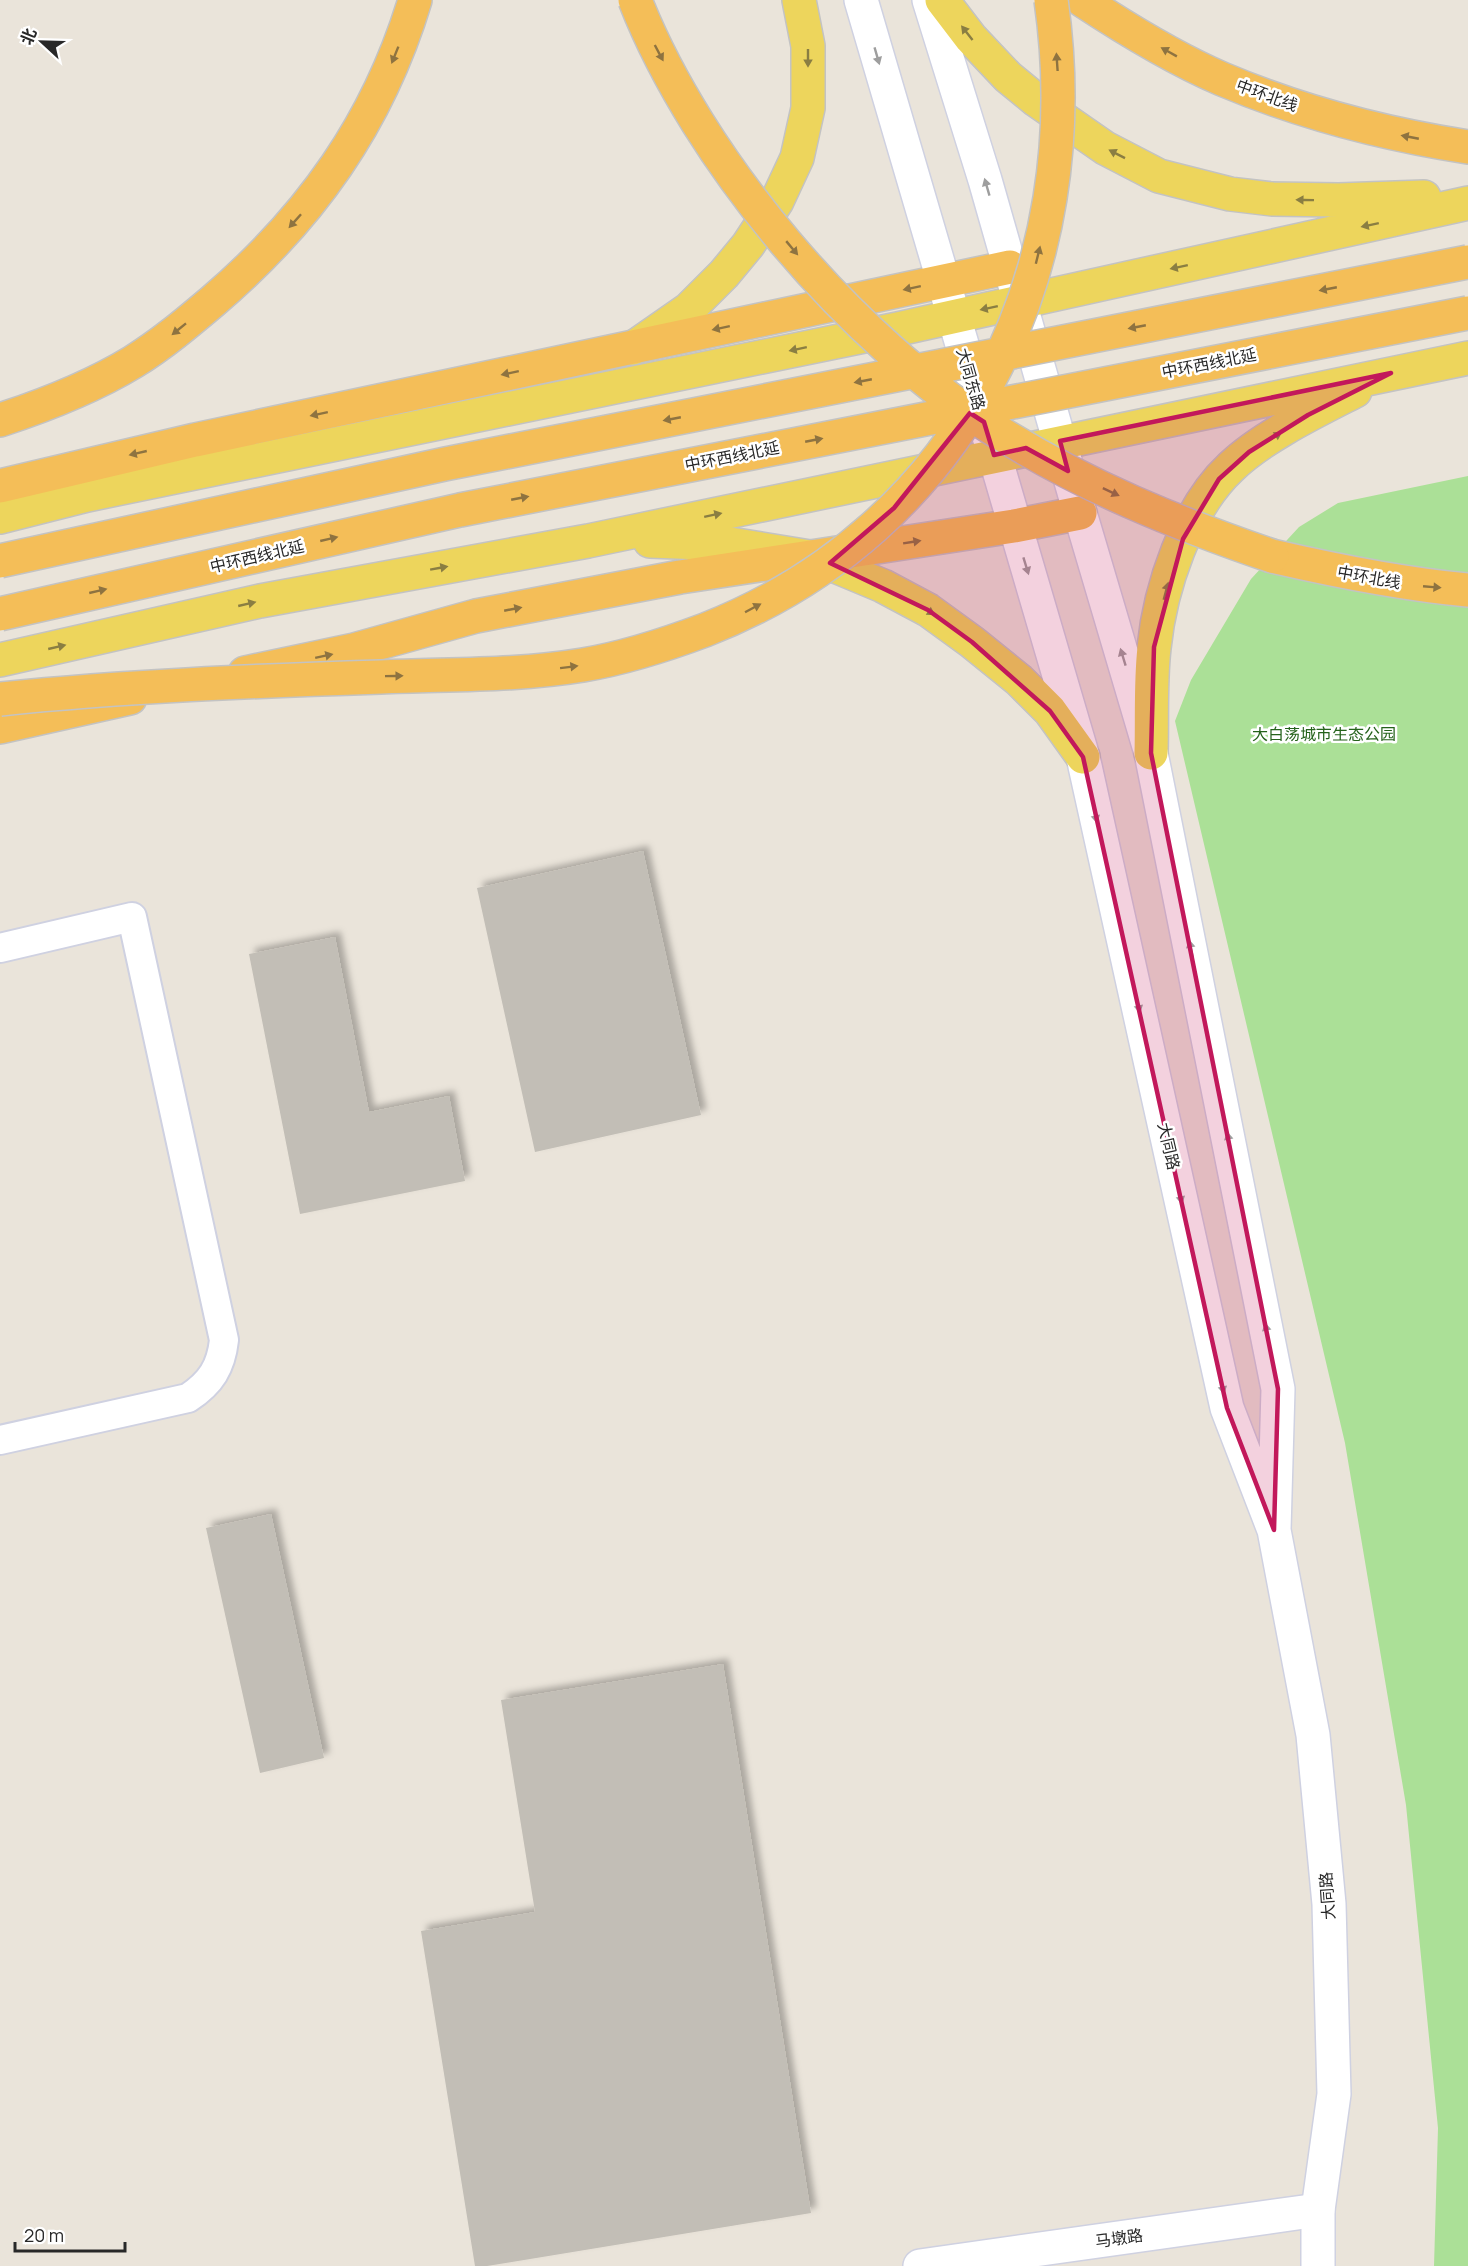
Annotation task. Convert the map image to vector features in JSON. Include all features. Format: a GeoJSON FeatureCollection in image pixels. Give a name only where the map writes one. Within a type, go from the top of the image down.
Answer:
{"type":"FeatureCollection","features":[{"type":"Feature","properties":{"kind":"highway"},"geometry":{"type":"LineString","coordinates":[[0,420],[42,406],[133,362],[175,333],[267,251],[311,203],[356,136],[385,80],[415,0]]}},
{"type":"Feature","properties":{"kind":"highway","name":"中环北线"},"geometry":{"type":"LineString","coordinates":[[635,0],[655,46],[717,153],[761,212],[818,279],[875,335],[914,370],[972,414],[1042,458],[1151,510],[1213,536],[1272,556],[1351,575],[1468,590]]}},
{"type":"Feature","properties":{"kind":"highway"},"geometry":{"type":"LineString","coordinates":[[0,699],[181,685],[382,676],[510,674],[583,665],[624,657],[664,645],[736,617],[813,575],[873,528],[894,508],[938,457],[977,402],[1019,316],[1035,266],[1048,212],[1055,163],[1058,127],[1058,63],[1051,0]]}},
{"type":"Feature","properties":{"kind":"highway","name":"中环北线"},"geometry":{"type":"LineString","coordinates":[[1082,0],[1165,50],[1221,78],[1313,111],[1385,132],[1468,147]]}},
{"type":"Feature","properties":{"kind":"highway"},"geometry":{"type":"LineString","coordinates":[[0,561],[445,464],[1468,262]]}},
{"type":"Feature","properties":{"kind":"highway"},"geometry":{"type":"LineString","coordinates":[[0,486],[195,440],[1010,267]]}},
{"type":"Feature","properties":{"kind":"highway","name":"中环西线北延"},"geometry":{"type":"LineString","coordinates":[[0,614],[460,510],[1468,313]]}},
{"type":"Feature","properties":{"kind":"highway"},"geometry":{"type":"LineString","coordinates":[[0,727],[354,650],[476,616],[680,577],[816,558],[1080,513]]}},
{"type":"Feature","properties":{"kind":"main road"},"geometry":{"type":"LineString","coordinates":[[474,416],[639,346],[689,309],[724,274],[748,245],[777,201],[797,158],[808,108],[808,45],[799,0]]}},
{"type":"Feature","properties":{"kind":"main road","name":"大同东路"},"geometry":{"type":"LineString","coordinates":[[861,0],[1083,757]]}},
{"type":"Feature","properties":{"kind":"main road"},"geometry":{"type":"LineString","coordinates":[[929,0],[1010,267],[1151,753]]}},
{"type":"Feature","properties":{"kind":"main road"},"geometry":{"type":"LineString","coordinates":[[942,0],[971,38],[1008,77],[1036,100],[1105,148],[1159,176],[1230,194],[1272,199],[1339,200],[1468,195]]}},
{"type":"Feature","properties":{"kind":"main road"},"geometry":{"type":"LineString","coordinates":[[0,517],[87,495],[1020,302],[1468,203]]}},
{"type":"Feature","properties":{"kind":"main road"},"geometry":{"type":"LineString","coordinates":[[0,660],[260,601],[588,541],[1060,441],[1468,358]]}},
{"type":"Feature","properties":{"kind":"main road"},"geometry":{"type":"LineString","coordinates":[[1151,753],[1154,647],[1159,616],[1183,539],[1204,498],[1232,466],[1249,452],[1308,415],[1391,373]]}},
{"type":"Feature","properties":{"kind":"main road"},"geometry":{"type":"LineString","coordinates":[[588,541],[730,544],[816,558],[883,586],[928,610],[1019,680],[1050,711],[1083,757]]}},
{"type":"Feature","properties":{"kind":"main road","name":"大同路"},"geometry":{"type":"LineString","coordinates":[[1151,753],[1278,1389],[1274,1530]]}},
{"type":"Feature","properties":{"kind":"main road","name":"大同路"},"geometry":{"type":"LineString","coordinates":[[1083,757],[1227,1408],[1274,1530],[1313,1735],[1329,1904],[1334,2094],[1318,2210],[1318,2266]]}},
{"type":"Feature","properties":{"kind":"main road","name":"马墩路"},"geometry":{"type":"LineString","coordinates":[[920,2266],[1318,2210]]}},
{"type":"Feature","properties":{"kind":"street"},"geometry":{"type":"LineString","coordinates":[[0,948],[132,917],[224,1340],[222,1358],[215,1374],[204,1388],[188,1398],[0,1440]]}},
{"type":"Feature","properties":{"kind":"highlighted area"},"geometry":{"type":"Polygon","coordinates":[[[1391,373],[1308,415],[1249,452],[1219,479],[1183,539],[1154,647],[1151,753],[1278,1389],[1274,1530],[1227,1408],[1083,757],[1050,711],[972,642],[928,610],[830,563],[894,508],[970,413],[984,422],[994,455],[1026,448],[1068,471],[1060,441],[1391,373]]]}},
{"type":"Feature","properties":{"kind":"green space","name":"大白荡城市生态公园"},"geometry":{"type":"Polygon","coordinates":[[[1468,476],[1468,2266],[1434,2266],[1438,2128],[1406,1805],[1345,1443],[1175,721],[1191,680],[1251,579],[1299,527],[1338,503],[1468,476]]]}},
{"type":"Feature","properties":{"kind":"building"},"geometry":{"type":"Polygon","coordinates":[[[643,851],[701,1115],[535,1152],[477,888],[643,851]]]}},
{"type":"Feature","properties":{"kind":"building"},"geometry":{"type":"Polygon","coordinates":[[[335,937],[369,1112],[449,1096],[465,1181],[300,1214],[249,954],[335,937]]]}},
{"type":"Feature","properties":{"kind":"building"},"geometry":{"type":"Polygon","coordinates":[[[271,1514],[324,1758],[260,1773],[206,1528],[271,1514]]]}},
{"type":"Feature","properties":{"kind":"building"},"geometry":{"type":"Polygon","coordinates":[[[723,1664],[811,2213],[487,2266],[475,2266],[421,1931],[535,1912],[501,1700],[723,1664]]]}}]}
